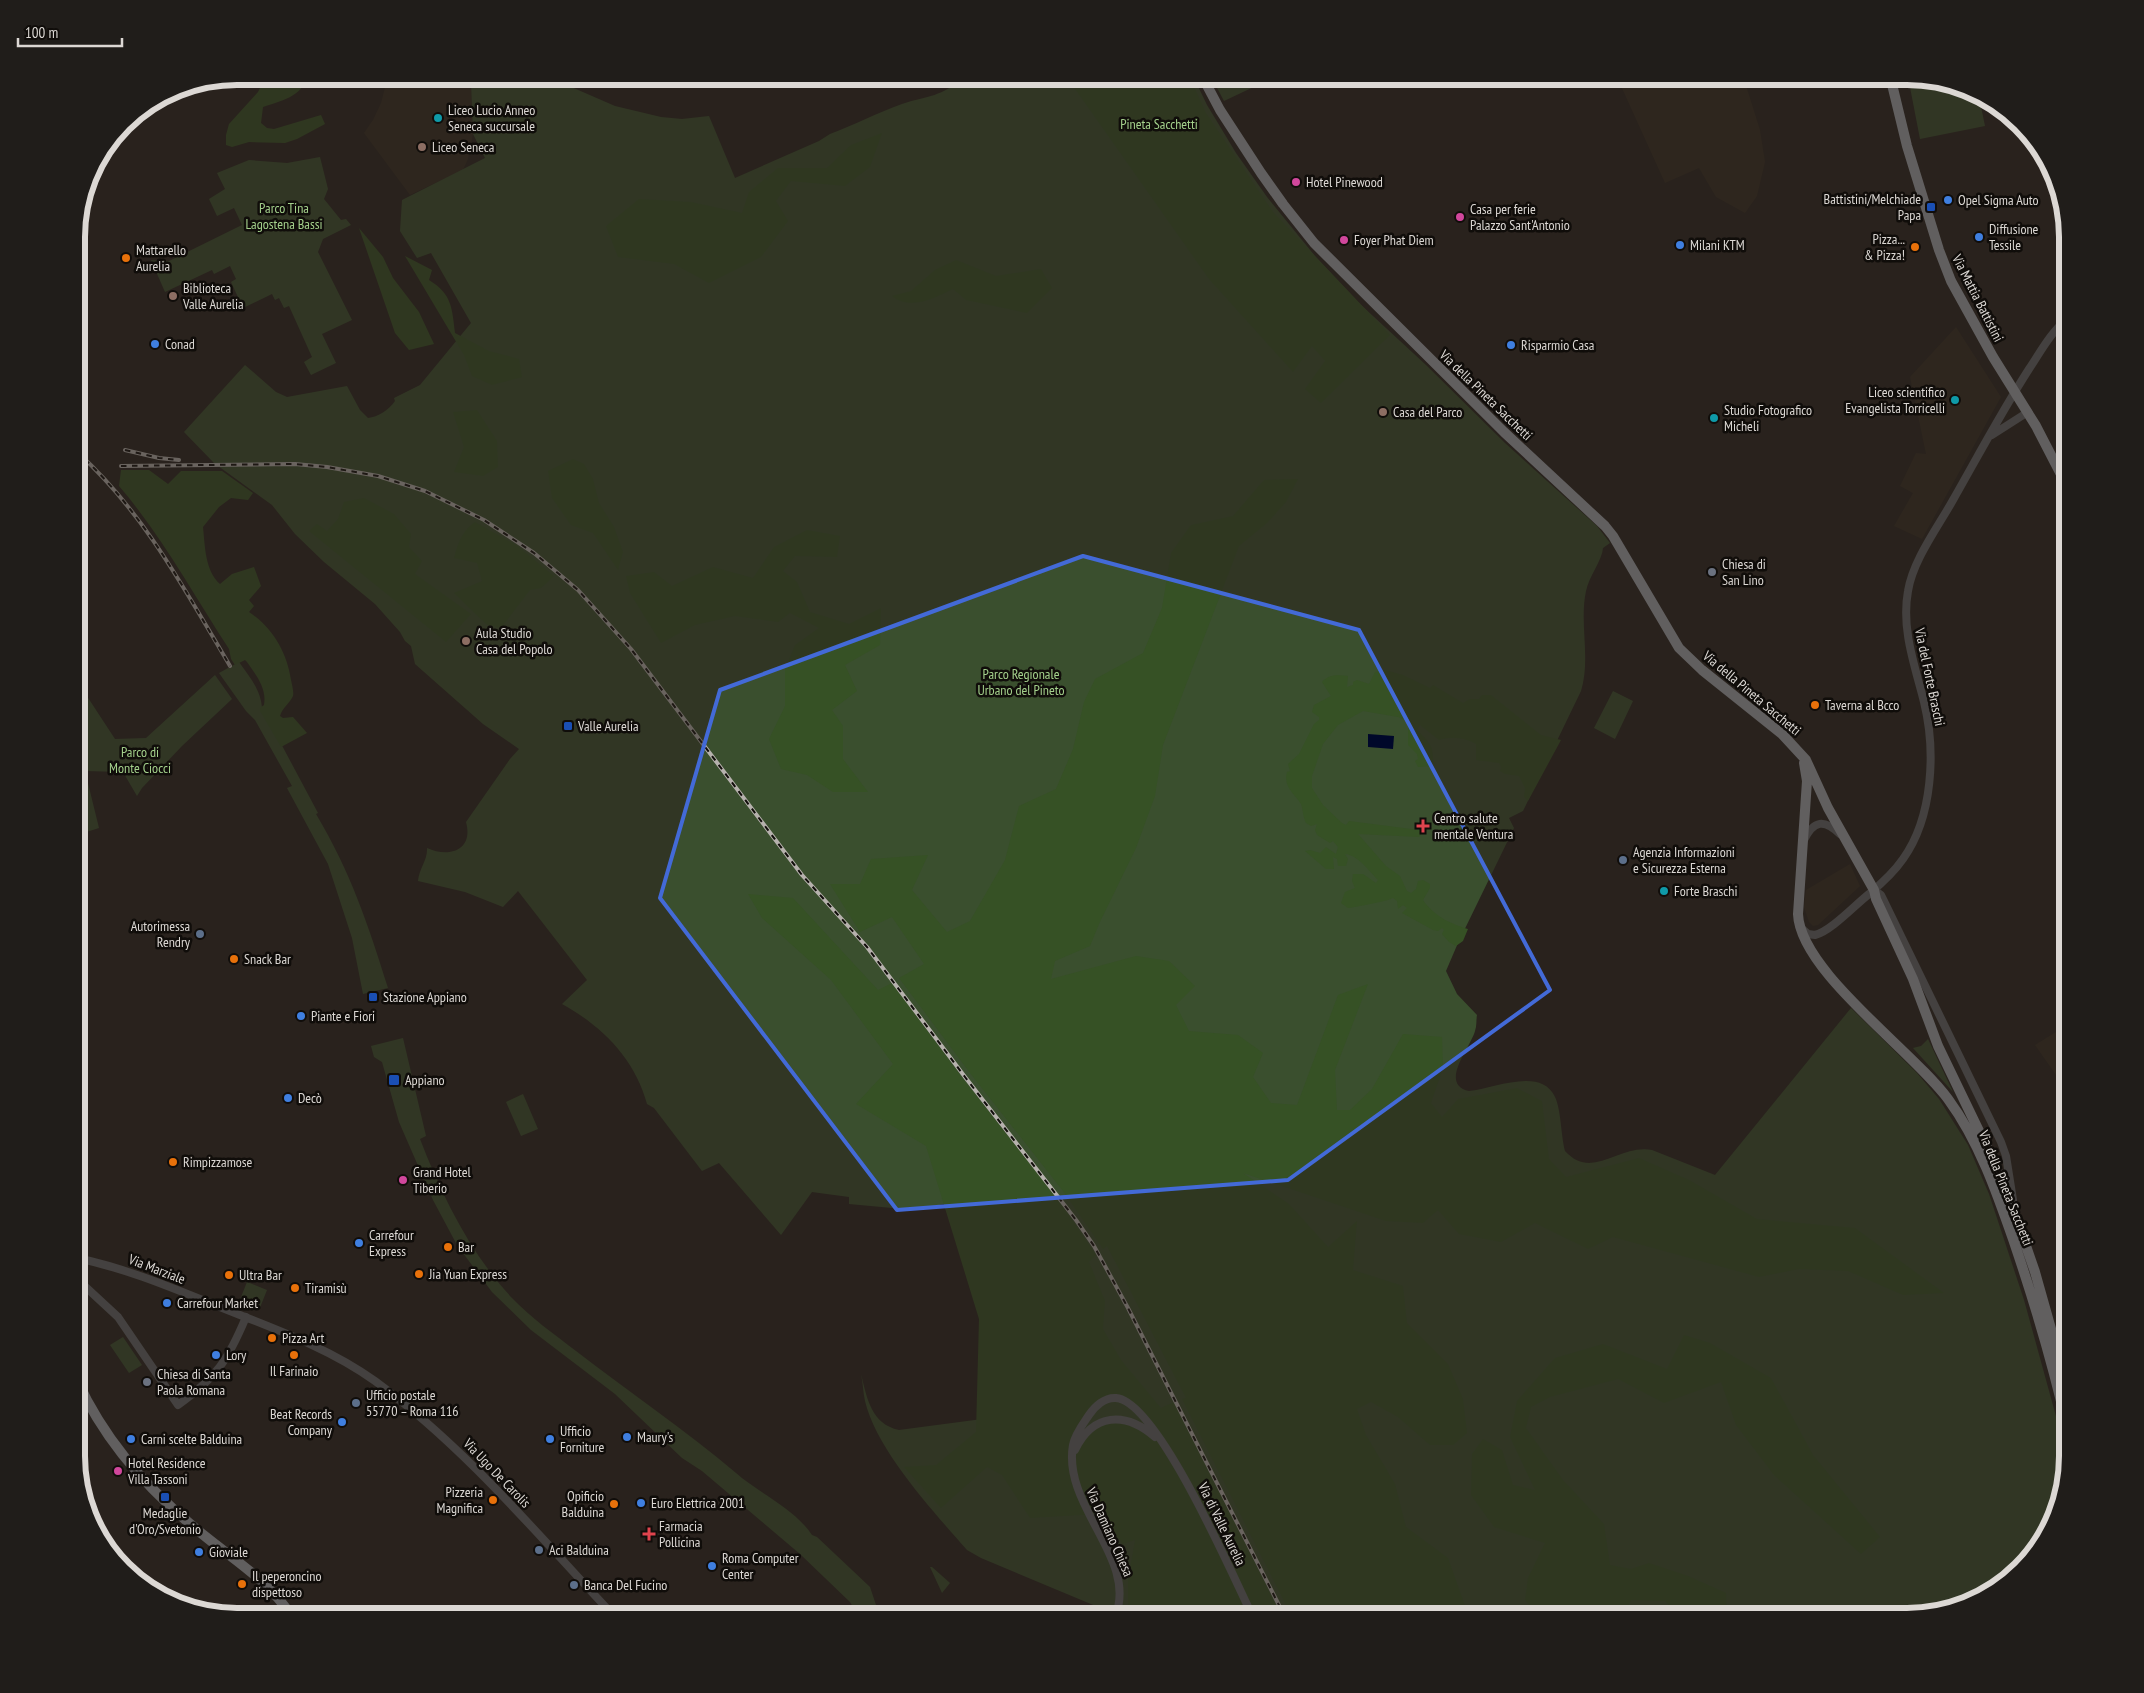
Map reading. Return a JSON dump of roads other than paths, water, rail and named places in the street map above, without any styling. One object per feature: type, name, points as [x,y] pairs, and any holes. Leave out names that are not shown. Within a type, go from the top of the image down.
[{"type":"main road","name":"Via della Pineta Sacchetti","points":[[1207,85],[1220,110],[1261,173],[1314,243],[1453,383],[1608,530],[1679,648],[1702,670],[1782,734],[1803,757],[1807,777],[1798,914],[1799,925],[1811,952],[1834,982],[1935,1082],[1962,1119],[1988,1172],[2026,1276],[2059,1398]]},
{"type":"main road","name":"Via Mattia Battistini","points":[[1892,85],[1905,139],[1944,264],[1968,314],[2028,412],[2059,471]]},
{"type":"main road","points":[[1803,757],[1809,764],[1821,794],[1874,890]]},
{"type":"main road","name":"Via della Pineta Sacchetti","points":[[1874,890],[1876,899],[1913,979],[1938,1046],[1992,1158],[2015,1214],[2035,1272],[2059,1357]]},
{"type":"main road","points":[[85,1395],[119,1450],[153,1490],[194,1527],[265,1584],[285,1608]]},
{"type":"street","name":"Via del Forte Braschi","points":[[1799,925],[1811,935],[1819,934],[1874,890],[1906,856],[1923,814],[1929,792],[1929,733],[1925,705],[1907,628],[1906,610],[1909,586],[1920,558],[2014,392],[2059,326]]},
{"type":"street","name":"Via del Forte Braschi","points":[[1988,438],[2028,412]]},
{"type":"street","points":[[1803,842],[1811,828],[1822,824],[1832,826],[1845,839]]},
{"type":"street","name":"Via della Pineta Sacchetti","points":[[1874,890],[1881,895],[2001,1142],[2006,1156],[2015,1214]]},
{"type":"street","name":"Via Marziale","points":[[85,1260],[124,1269],[246,1317]]},
{"type":"street","points":[[85,1286],[118,1317],[178,1404],[204,1386],[223,1365],[246,1317]]},
{"type":"street","name":"Via Ugo De Carolis","points":[[246,1317],[340,1358],[373,1380],[416,1414],[479,1471],[607,1608]]},
{"type":"street","name":"Via di Valle Aurelia","points":[[1116,1398],[1126,1401],[1144,1417],[1164,1445],[1190,1488],[1249,1608]]},
{"type":"street","name":"Via Damiano Chiesa","points":[[1116,1398],[1103,1401],[1090,1413],[1076,1435],[1073,1444],[1071,1466],[1075,1483],[1119,1580],[1121,1597],[1118,1608]]},
{"type":"street","name":"Via di Valle Aurelia","points":[[1072,1457],[1075,1448],[1085,1435],[1098,1425],[1115,1418],[1136,1424],[1148,1431],[1164,1445]]},
{"type":"water","points":[[1368,734],[1394,736],[1393,749],[1368,747]]},
{"type":"railway","points":[[125,450],[159,458],[179,460]]},
{"type":"railway","points":[[85,460],[101,475],[143,526],[179,580],[230,666]]},
{"type":"railway","points":[[121,466],[295,464],[327,467],[378,476],[425,491],[484,520],[534,553],[578,590],[631,649],[802,875],[867,947],[1094,1246],[1128,1308],[1280,1608]]},
{"type":"place","name":"Liceo Lucio Anneo Seneca succursale","points":[[438,118]]},
{"type":"place","name":"Liceo Seneca","points":[[422,147]]},
{"type":"place","name":"Hotel Pinewood","points":[[1296,182]]},
{"type":"place","name":"Opel Sigma Auto","points":[[1948,200]]},
{"type":"place","name":"Battistini/Melchiade Papa","points":[[1931,207]]},
{"type":"place","name":"Casa per ferie Palazzo Sant'Antonio","points":[[1460,217]]},
{"type":"place","name":"Diffusione Tessile","points":[[1979,237]]},
{"type":"place","name":"Foyer Phat Diem","points":[[1344,240]]},
{"type":"place","name":"Milani KTM","points":[[1680,245]]},
{"type":"place","name":"Pizza... & Pizza!","points":[[1915,247]]},
{"type":"place","name":"Mattarello Aurelia","points":[[126,258]]},
{"type":"place","name":"Biblioteca Valle Aurelia","points":[[173,296]]},
{"type":"place","name":"Conad","points":[[155,344]]},
{"type":"place","name":"Risparmio Casa","points":[[1511,345]]},
{"type":"place","name":"Liceo scientifico Evangelista Torricelli","points":[[1955,400]]},
{"type":"place","name":"Casa del Parco","points":[[1383,412]]},
{"type":"place","name":"Studio Fotografico Micheli","points":[[1714,418]]},
{"type":"place","name":"Chiesa di San Lino","points":[[1712,572]]},
{"type":"place","name":"Aula Studio Casa del Popolo","points":[[466,641]]},
{"type":"place","name":"Taverna al Bcco","points":[[1815,705]]},
{"type":"place","name":"Valle Aurelia","points":[[568,726]]},
{"type":"place","name":"Centro salute mentale Ventura","points":[[1423,826]]},
{"type":"place","name":"Agenzia Informazioni e Sicurezza Esterna","points":[[1623,860]]},
{"type":"place","name":"Forte Braschi","points":[[1664,891]]},
{"type":"place","name":"Autorimessa Rendry","points":[[200,934]]},
{"type":"place","name":"Snack Bar","points":[[234,959]]},
{"type":"place","name":"Stazione Appiano","points":[[373,997]]},
{"type":"place","name":"Piante e Fiori","points":[[301,1016]]},
{"type":"place","name":"Appiano","points":[[394,1080]]},
{"type":"place","name":"Decò","points":[[288,1098]]},
{"type":"place","name":"Rimpizzamose","points":[[173,1162]]},
{"type":"place","name":"Grand Hotel Tiberio","points":[[403,1180]]},
{"type":"place","name":"Carrefour Express","points":[[359,1243]]},
{"type":"place","name":"Bar","points":[[448,1247]]},
{"type":"place","name":"Jia Yuan Express","points":[[419,1274]]},
{"type":"place","name":"Ultra Bar","points":[[229,1275]]},
{"type":"place","name":"Tiramisù","points":[[295,1288]]},
{"type":"place","name":"Carrefour Market","points":[[167,1303]]},
{"type":"place","name":"Pizza Art","points":[[272,1338]]},
{"type":"place","name":"Lory","points":[[216,1355]]},
{"type":"place","name":"Il Farinaio","points":[[294,1355]]},
{"type":"place","name":"Chiesa di Santa Paola Romana","points":[[147,1382]]},
{"type":"place","name":"Ufficio postale 55770 – Roma 116","points":[[356,1403]]},
{"type":"place","name":"Beat Records Company","points":[[342,1422]]},
{"type":"place","name":"Maury's","points":[[627,1437]]},
{"type":"place","name":"Carni scelte Balduina","points":[[131,1439]]},
{"type":"place","name":"Ufficio Forniture","points":[[550,1439]]},
{"type":"place","name":"Hotel Residence Villa Tassoni","points":[[118,1471]]},
{"type":"place","name":"Medaglie d'Oro/Svetonio","points":[[165,1497]]},
{"type":"place","name":"Pizzeria Magnifica","points":[[493,1500]]},
{"type":"place","name":"Euro Elettrica 2001","points":[[641,1503]]},
{"type":"place","name":"Opificio Balduina","points":[[614,1504]]},
{"type":"place","name":"Farmacia Pollicina","points":[[649,1534]]},
{"type":"place","name":"Aci Balduina","points":[[539,1550]]},
{"type":"place","name":"Gioviale","points":[[199,1552]]},
{"type":"place","name":"Roma Computer Center","points":[[712,1566]]},
{"type":"place","name":"Il peperoncino dispettoso","points":[[242,1584]]},
{"type":"place","name":"Banca Del Fucino","points":[[574,1585]]},
{"type":"park label","name":"Pineta Sacchetti","points":[[1159,124]]},
{"type":"park label","name":"Parco Tina Lagostena Bassi","points":[[284,216]]},
{"type":"park label","name":"Parco Regionale Urbano del Pineto","points":[[1021,682]]},
{"type":"park label","name":"Parco di Monte Ciocci","points":[[140,760]]}]
